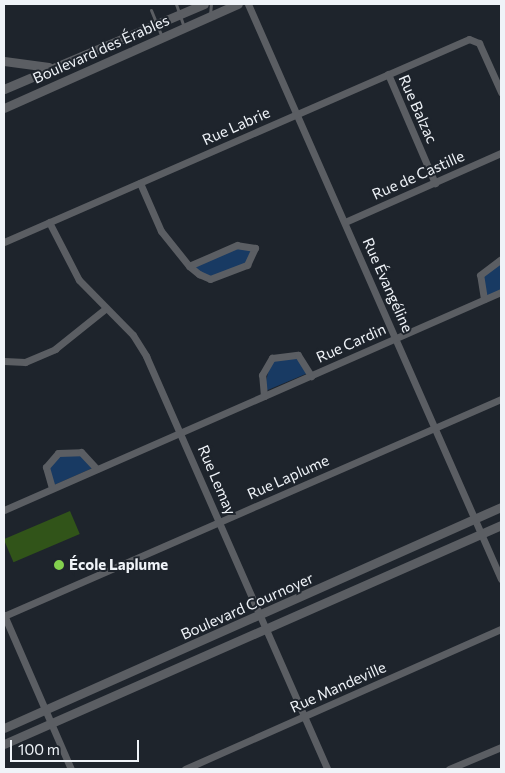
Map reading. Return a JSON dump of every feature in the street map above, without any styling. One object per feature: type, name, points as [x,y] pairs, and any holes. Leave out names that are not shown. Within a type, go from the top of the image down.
[{"type":"street","name":"Boulevard des Érables","points":[[4,90],[66,61],[204,4]]},
{"type":"street","name":"Boulevard des Érables","points":[[4,106],[238,4]]},
{"type":"street","name":"Rue Évangéline","points":[[248,4],[346,222],[501,579]]},
{"type":"street","name":"Rue Labrie","points":[[4,242],[458,43],[474,39],[479,43],[501,92]]},
{"type":"street","points":[[4,61],[41,67],[66,61]]},
{"type":"street","name":"Rue Balzac","points":[[388,74],[435,183]]},
{"type":"street","name":"Rue de Castille","points":[[346,222],[501,153]]},
{"type":"street","points":[[140,183],[162,231],[189,266],[210,279],[252,262],[255,248],[237,245],[189,266]]},
{"type":"street","name":"Rue Lemay","points":[[49,222],[74,274],[143,349],[327,769]]},
{"type":"street","points":[[484,299],[480,275],[501,259]]},
{"type":"street","name":"Rue Cardin","points":[[4,510],[180,431],[311,376],[501,292]]},
{"type":"street","points":[[4,361],[25,362],[55,348],[105,309]]},
{"type":"street","name":"Rue Cardin","points":[[264,396],[262,375],[272,358],[298,356],[311,376]]},
{"type":"street","name":"Rue Laplume","points":[[4,616],[501,399]]},
{"type":"street","points":[[52,488],[46,467],[58,453],[81,452],[96,469]]},
{"type":"street","name":"Boulevard Cournoyer","points":[[4,728],[501,507]]},
{"type":"street","name":"Boulevard Cournoyer","points":[[4,744],[266,630],[501,524]]},
{"type":"street","points":[[4,616],[70,769]]},
{"type":"street","name":"Rue Mandeville","points":[[185,769],[501,629]]},
{"type":"street","points":[[450,769],[501,747]]},
{"type":"lane","points":[[176,4],[185,28]]},
{"type":"lane","points":[[209,18],[212,4]]},
{"type":"lane","points":[[150,10],[163,37]]},
{"type":"shaded area","points":[[237,246],[251,246],[251,261],[210,278],[191,266]]},
{"type":"shaded area","points":[[501,259],[501,291],[484,298],[480,275]]},
{"type":"shaded area","points":[[297,357],[308,373],[263,392],[272,358]]},
{"type":"shaded area","points":[[73,450],[95,467],[52,486],[47,468],[58,454]]},
{"type":"building","points":[[70,511],[80,534],[13,562],[4,539]]},
{"type":"place","name":"École Laplume","points":[[59,565]]}]
